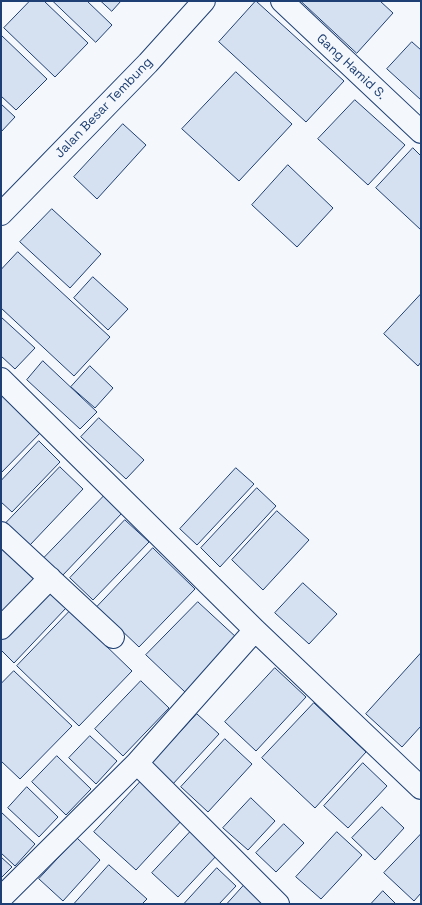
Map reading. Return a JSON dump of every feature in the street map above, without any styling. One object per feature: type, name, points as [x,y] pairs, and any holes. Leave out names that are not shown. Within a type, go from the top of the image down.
[{"type":"main road","name":"Jalan Besar Tembung","points":[[1,214],[148,63],[204,1]]},
{"type":"main road","name":"Gang Hamid S.","points":[[282,1],[421,132]]},
{"type":"main road","points":[[1,379],[255,630],[421,788]]},
{"type":"main road","points":[[1,533],[113,637]]},
{"type":"main road","points":[[1,628],[50,578]]},
{"type":"main road","points":[[1,898],[137,763],[255,630]]},
{"type":"main road","points":[[137,763],[278,904]]},
{"type":"building","points":[[30,1],[44,1],[88,43],[55,77],[4,28]]},
{"type":"building","points":[[53,1],[87,1],[112,25],[96,42]]},
{"type":"building","points":[[101,1],[121,1],[112,11]]},
{"type":"building","points":[[256,1],[344,81],[306,122],[219,42]]},
{"type":"building","points":[[301,1],[380,1],[393,13],[357,53]]},
{"type":"building","points":[[1,35],[47,79],[16,110],[1,96]]},
{"type":"building","points":[[412,42],[421,50],[421,100],[387,69]]},
{"type":"building","points":[[236,72],[292,124],[239,181],[182,129]]},
{"type":"building","points":[[355,100],[405,145],[368,185],[318,139]]},
{"type":"building","points":[[1,104],[15,117],[1,132]]},
{"type":"building","points":[[123,124],[146,145],[97,199],[74,177]]},
{"type":"building","points":[[413,148],[421,156],[421,230],[376,188]]},
{"type":"building","points":[[288,165],[333,208],[297,247],[252,205]]},
{"type":"building","points":[[52,209],[101,254],[70,288],[20,242]]},
{"type":"building","points":[[18,252],[110,337],[74,376],[1,308],[1,270]]},
{"type":"building","points":[[93,277],[128,309],[108,330],[74,298]]},
{"type":"building","points":[[421,294],[421,362],[418,366],[384,334]]},
{"type":"building","points":[[1,317],[35,348],[15,369],[1,356]]},
{"type":"building","points":[[43,361],[97,412],[80,429],[27,380]]},
{"type":"building","points":[[90,366],[113,388],[95,408],[71,387]]},
{"type":"building","points":[[1,387],[44,429],[1,473]]},
{"type":"building","points":[[99,418],[144,460],[126,479],[81,437]]},
{"type":"building","points":[[39,441],[60,462],[12,512],[1,502],[1,481]]},
{"type":"building","points":[[60,467],[83,489],[30,545],[6,523]]},
{"type":"building","points":[[236,468],[254,484],[197,545],[180,529]]},
{"type":"building","points":[[257,488],[276,506],[220,567],[201,548]]},
{"type":"building","points":[[104,496],[122,513],[62,576],[44,558]]},
{"type":"building","points":[[277,511],[309,540],[263,590],[232,560]]},
{"type":"building","points":[[125,520],[149,542],[93,600],[70,578]]},
{"type":"building","points":[[1,547],[37,582],[1,620]]},
{"type":"building","points":[[153,548],[195,589],[139,647],[97,607]]},
{"type":"building","points":[[303,583],[337,614],[309,644],[275,613]]},
{"type":"building","points":[[45,588],[66,608],[14,663],[1,650],[1,634]]},
{"type":"building","points":[[198,602],[237,638],[185,692],[146,655]]},
{"type":"building","points":[[70,611],[132,671],[79,726],[17,666]]},
{"type":"building","points":[[421,653],[421,726],[402,747],[366,714]]},
{"type":"building","points":[[275,668],[306,697],[256,751],[225,722]]},
{"type":"building","points":[[14,671],[72,726],[20,779],[1,761],[1,684]]},
{"type":"building","points":[[141,681],[169,708],[123,756],[95,729]]},
{"type":"building","points":[[314,703],[366,752],[315,808],[262,758]]},
{"type":"building","points":[[197,714],[219,734],[172,785],[150,765]]},
{"type":"building","points":[[90,736],[117,761],[96,784],[69,758]]},
{"type":"building","points":[[225,739],[252,764],[208,812],[181,787]]},
{"type":"building","points":[[57,756],[91,789],[66,815],[32,782]]},
{"type":"building","points":[[363,763],[387,786],[348,828],[324,806]]},
{"type":"building","points":[[142,780],[183,819],[136,870],[94,832]]},
{"type":"building","points":[[27,787],[58,817],[39,837],[8,808]]},
{"type":"building","points":[[251,798],[275,821],[248,850],[223,828]]},
{"type":"building","points":[[382,807],[404,828],[375,860],[352,838]]},
{"type":"building","points":[[1,812],[35,844],[15,866],[1,853]]},
{"type":"building","points":[[284,824],[304,843],[276,872],[256,853]]},
{"type":"building","points":[[192,830],[218,854],[178,897],[152,873]]},
{"type":"building","points":[[337,832],[362,855],[321,899],[296,877]]},
{"type":"building","points":[[421,834],[421,893],[414,901],[384,873]]},
{"type":"building","points":[[77,838],[100,860],[63,901],[39,879]]},
{"type":"building","points":[[1,857],[12,867],[1,878]]},
{"type":"building","points":[[109,865],[147,899],[142,904],[74,904]]},
{"type":"building","points":[[217,868],[236,886],[219,904],[184,904]]},
{"type":"building","points":[[246,883],[269,904],[227,904]]},
{"type":"building","points":[[383,891],[396,904],[371,904]]}]
